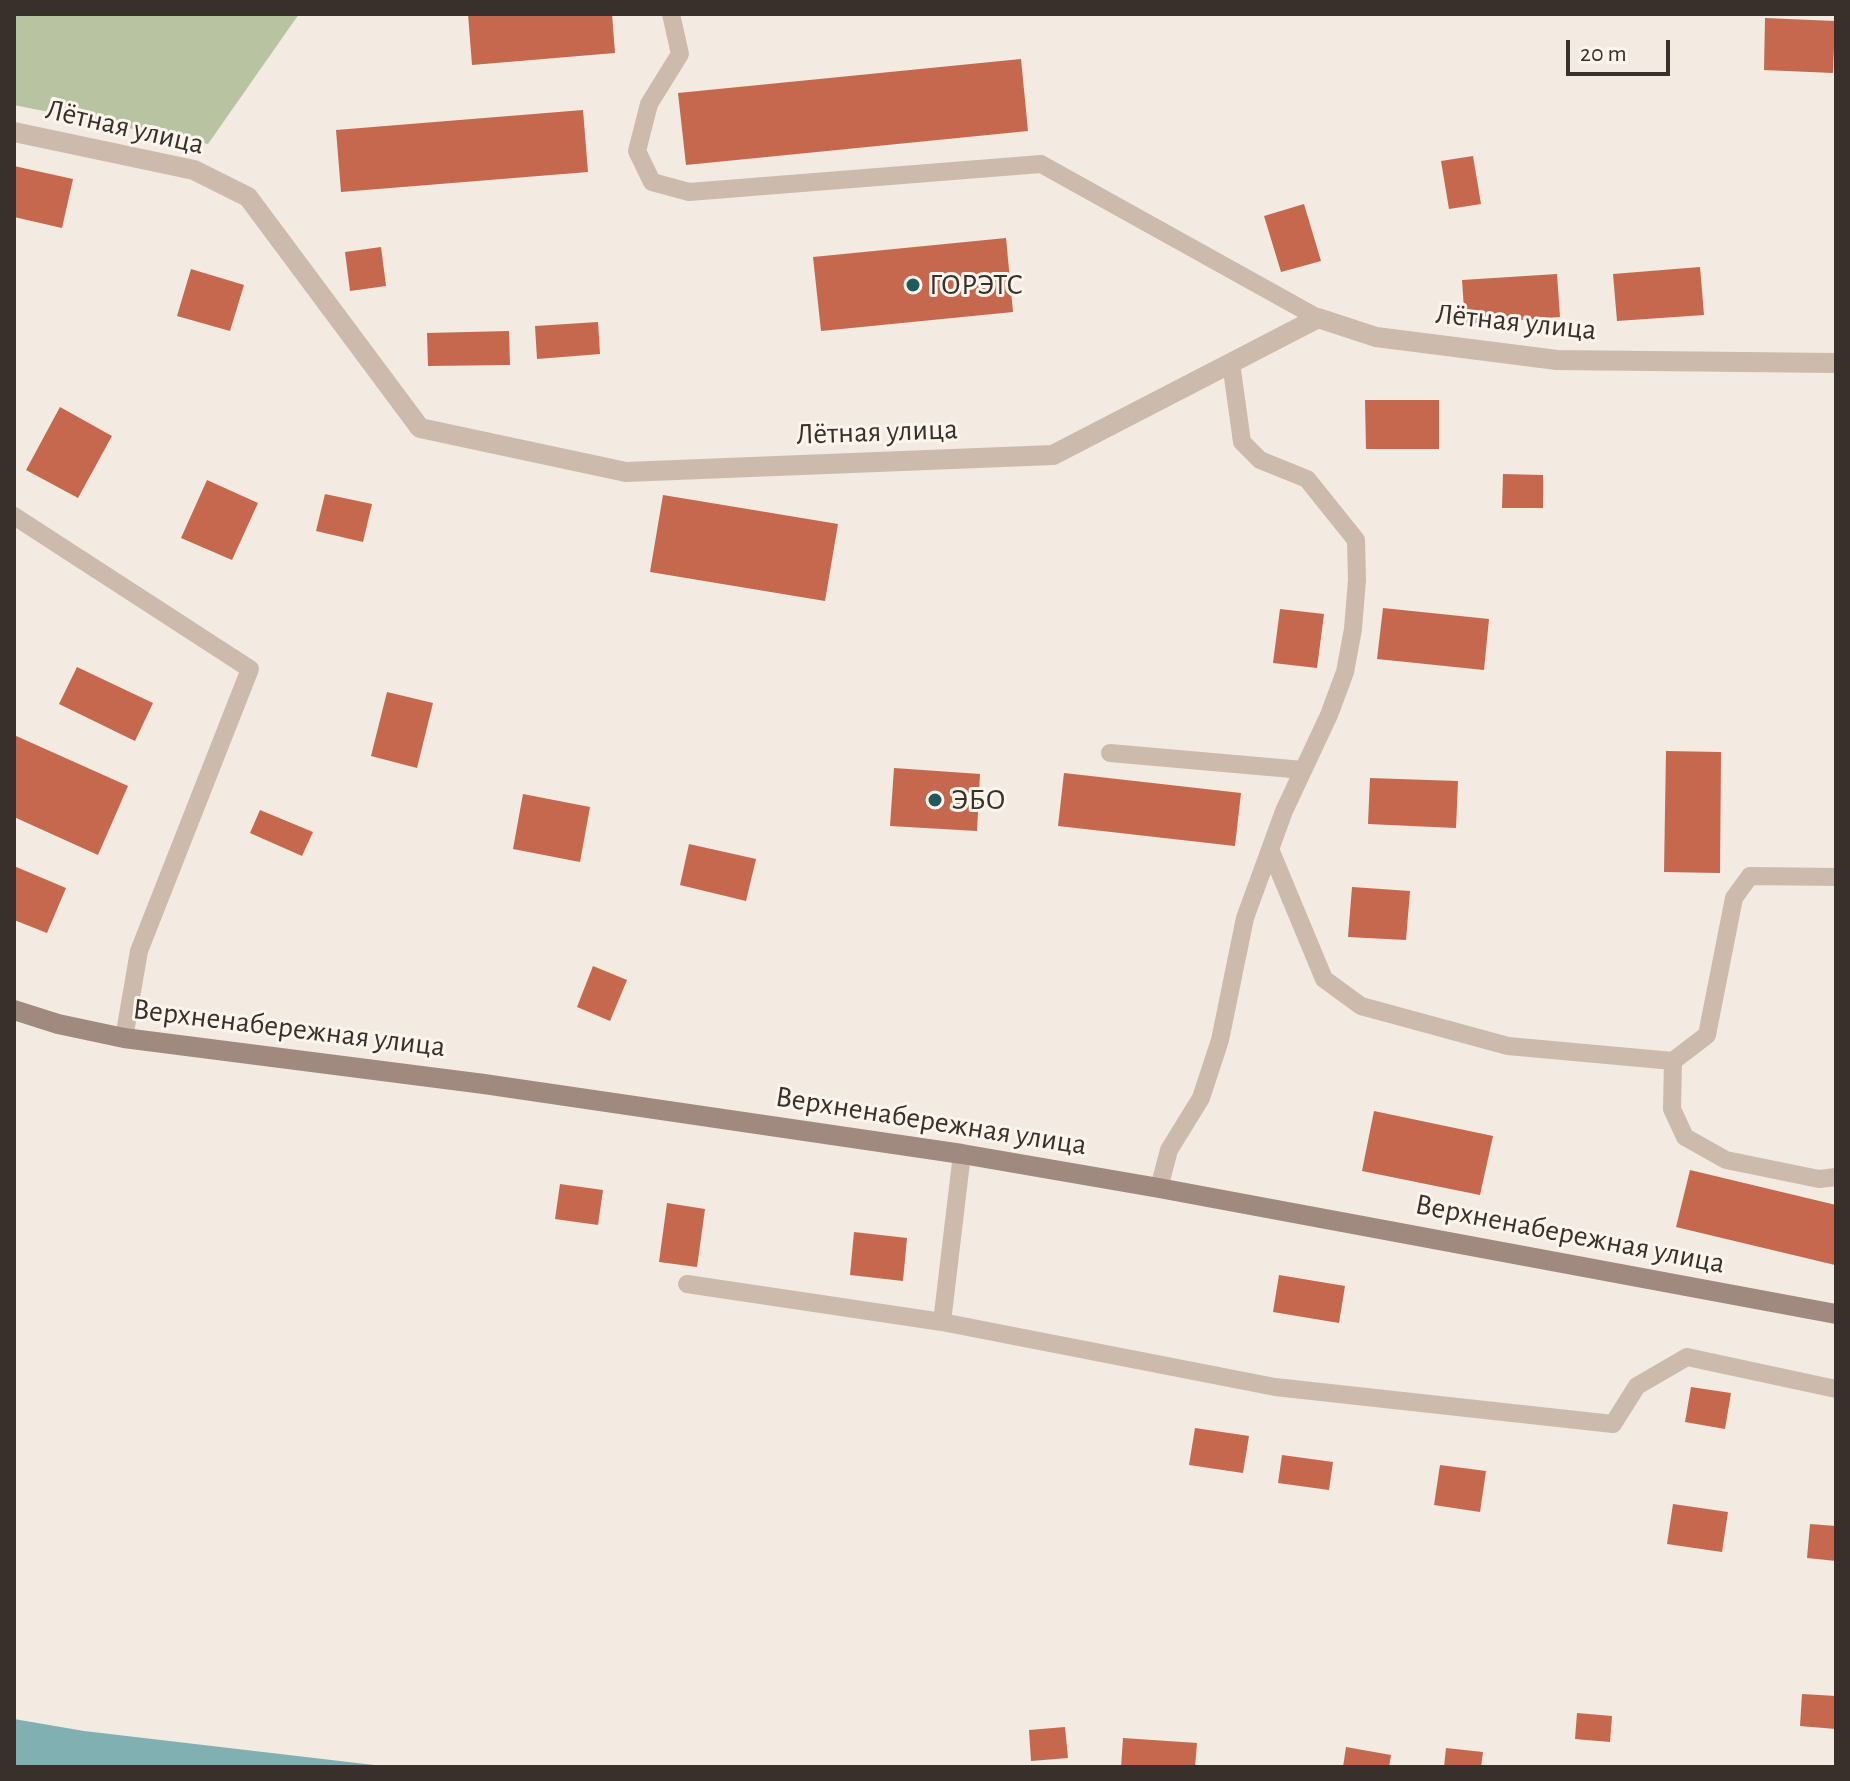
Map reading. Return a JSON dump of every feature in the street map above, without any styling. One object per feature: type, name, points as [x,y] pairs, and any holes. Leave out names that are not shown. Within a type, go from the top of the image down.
[{"type":"street","name":"Лётная улица","points":[[14,132],[194,170],[248,197],[420,428],[626,472],[1053,455],[1318,318],[1376,337],[1557,360],[1836,363]]},
{"type":"street","name":"Верхненабережная улица","points":[[14,1010],[58,1024],[124,1038],[484,1084],[962,1154],[1836,1314]]},
{"type":"lane","points":[[671,14],[680,54],[649,104],[637,151],[652,182],[689,192],[1041,164],[1318,318]]},
{"type":"lane","points":[[1159,1188],[1169,1150],[1201,1098],[1220,1040],[1245,918],[1284,811],[1329,715],[1345,672],[1353,629],[1356,540],[1307,479],[1260,460],[1242,442],[1231,363]]},
{"type":"lane","points":[[14,516],[250,669],[139,951],[124,1038]]},
{"type":"lane","points":[[1110,753],[1303,770]]},
{"type":"lane","points":[[1270,849],[1324,979],[1361,1006],[1508,1046],[1673,1061],[1707,1035],[1734,898],[1750,876],[1836,877]]},
{"type":"lane","points":[[1673,1061],[1672,1109],[1685,1137],[1726,1160],[1819,1179],[1836,1177]]},
{"type":"lane","points":[[942,1322],[962,1154]]},
{"type":"lane","points":[[687,1284],[942,1322],[1275,1387],[1613,1424],[1637,1386],[1687,1357],[1836,1389]]},
{"type":"green space","points":[[14,14],[299,14],[208,144],[14,105]]},
{"type":"water","points":[[14,1719],[84,1731],[391,1767],[14,1767]]},
{"type":"building","points":[[468,14],[612,14],[615,53],[472,65]]},
{"type":"building","points":[[1765,18],[1835,21],[1833,73],[1764,70]]},
{"type":"building","points":[[1021,59],[1028,131],[686,165],[678,93]]},
{"type":"building","points":[[583,110],[588,172],[341,192],[336,130]]},
{"type":"building","points":[[1473,156],[1481,204],[1449,209],[1441,161]]},
{"type":"building","points":[[14,166],[73,179],[62,228],[14,217]]},
{"type":"building","points":[[1304,204],[1321,261],[1281,272],[1264,216]]},
{"type":"building","name":"ГОРЭТС","points":[[1006,238],[1013,312],[821,331],[813,257]]},
{"type":"building","points":[[381,247],[386,286],[350,291],[345,252]]},
{"type":"building","points":[[1700,267],[1704,315],[1617,321],[1613,274]]},
{"type":"building","points":[[191,269],[244,285],[230,331],[177,316]]},
{"type":"building","points":[[1557,274],[1560,317],[1465,324],[1462,280]]},
{"type":"building","points":[[598,322],[600,354],[537,359],[535,326]]},
{"type":"building","points":[[509,331],[510,365],[428,366],[427,333]]},
{"type":"building","points":[[1365,400],[1439,400],[1439,449],[1366,449]]},
{"type":"building","points":[[60,407],[112,436],[78,498],[26,470]]},
{"type":"building","points":[[1503,474],[1543,475],[1543,508],[1502,508]]},
{"type":"building","points":[[207,480],[258,503],[232,560],[181,538]]},
{"type":"building","points":[[325,494],[372,504],[363,542],[316,531]]},
{"type":"building","points":[[663,495],[838,524],[825,601],[650,572]]},
{"type":"building","points":[[1383,608],[1489,619],[1484,670],[1377,659]]},
{"type":"building","points":[[1280,609],[1324,614],[1317,668],[1273,663]]},
{"type":"building","points":[[77,667],[153,703],[135,741],[59,704]]},
{"type":"building","points":[[387,692],[433,703],[417,768],[371,756]]},
{"type":"building","points":[[14,735],[128,786],[98,855],[14,817]]},
{"type":"building","points":[[1666,751],[1721,752],[1720,873],[1664,872]]},
{"type":"building","name":"ЭБО","points":[[894,768],[980,774],[977,831],[890,826]]},
{"type":"building","points":[[1064,773],[1241,793],[1235,846],[1058,826]]},
{"type":"building","points":[[1370,778],[1458,781],[1456,828],[1368,824]]},
{"type":"building","points":[[523,794],[590,807],[580,862],[513,849]]},
{"type":"building","points":[[260,810],[313,832],[302,856],[250,833]]},
{"type":"building","points":[[689,844],[756,859],[746,901],[680,885]]},
{"type":"building","points":[[14,866],[66,888],[47,933],[14,920]]},
{"type":"building","points":[[1352,887],[1410,891],[1406,940],[1348,937]]},
{"type":"building","points":[[593,966],[627,980],[610,1021],[577,1007]]},
{"type":"building","points":[[1374,1111],[1493,1136],[1480,1195],[1362,1171]]},
{"type":"building","points":[[1690,1170],[1836,1205],[1835,1265],[1676,1227]]},
{"type":"building","points":[[560,1184],[603,1190],[598,1225],[555,1219]]},
{"type":"building","points":[[667,1203],[705,1209],[697,1267],[659,1262]]},
{"type":"building","points":[[854,1232],[907,1238],[903,1281],[850,1275]]},
{"type":"building","points":[[1279,1275],[1345,1286],[1339,1323],[1273,1312]]},
{"type":"building","points":[[1691,1387],[1731,1393],[1725,1429],[1685,1422]]},
{"type":"building","points":[[1195,1428],[1249,1436],[1243,1473],[1189,1465]]},
{"type":"building","points":[[1282,1455],[1333,1462],[1329,1490],[1278,1483]]},
{"type":"building","points":[[1440,1465],[1486,1471],[1480,1512],[1434,1505]]},
{"type":"building","points":[[1673,1504],[1728,1512],[1722,1552],[1667,1544]]},
{"type":"building","points":[[1810,1524],[1836,1526],[1836,1561],[1807,1558]]},
{"type":"building","points":[[1802,1694],[1836,1696],[1836,1729],[1800,1726]]},
{"type":"building","points":[[1577,1713],[1612,1716],[1610,1742],[1575,1739]]},
{"type":"building","points":[[1065,1727],[1068,1758],[1031,1761],[1029,1730]]},
{"type":"building","points":[[1123,1738],[1197,1743],[1195,1767],[1121,1767]]},
{"type":"building","points":[[1346,1747],[1391,1755],[1389,1767],[1343,1767]]},
{"type":"building","points":[[1446,1748],[1483,1752],[1481,1767],[1444,1767]]},
{"type":"place","name":"ГОРЭТС","points":[[913,285]]},
{"type":"place","name":"ЭБО","points":[[935,800]]}]
